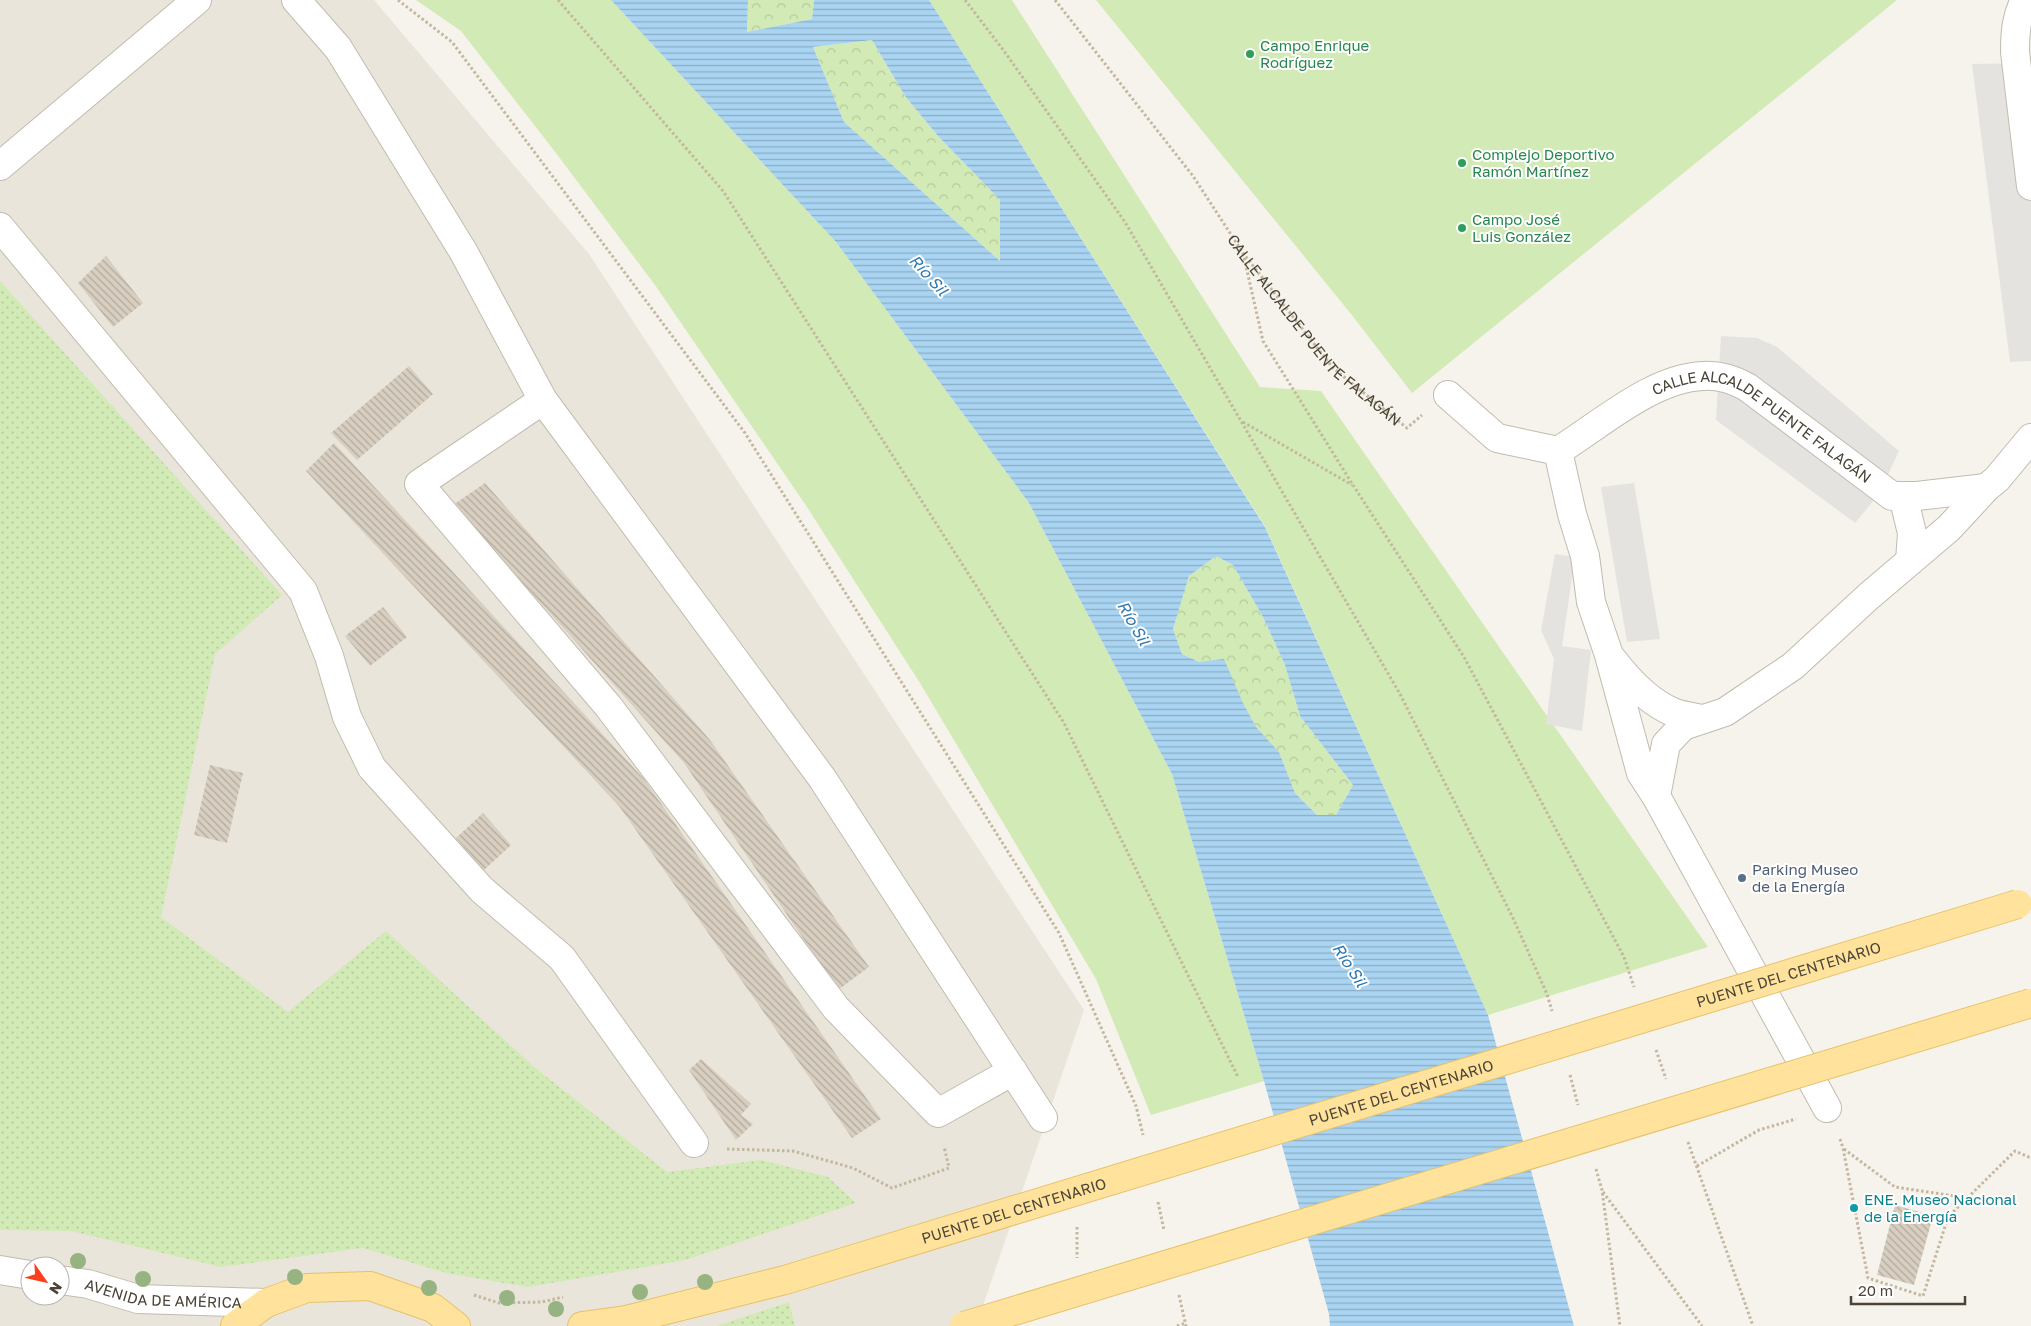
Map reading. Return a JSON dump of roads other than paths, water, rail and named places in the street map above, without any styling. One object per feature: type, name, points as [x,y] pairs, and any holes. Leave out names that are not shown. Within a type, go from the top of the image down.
[{"type":"main road","name":"PUENTE DEL CENTENARIO","points":[[582,1326],[626,1320],[785,1280],[2024,901]]},
{"type":"main road","points":[[964,1326],[2031,1003]]},
{"type":"main road","points":[[234,1326],[266,1303],[307,1288],[370,1286],[433,1308],[456,1326]]},
{"type":"street","points":[[0,166],[197,0]]},
{"type":"street","points":[[296,0],[338,48],[463,251],[543,400],[822,778],[1043,1118]]},
{"type":"street","points":[[2025,0],[2020,10],[2015,32],[2015,52],[2031,186]]},
{"type":"street","points":[[2015,52],[2031,21]]},
{"type":"street","points":[[0,227],[303,591],[329,656],[348,717],[372,768],[482,890],[562,958],[694,1143]]},
{"type":"street","name":"CALLE ALCALDE PUENTE FALAGÁN","points":[[1558,451],[1628,404],[1668,383],[1703,376],[1736,381],[1748,387],[1892,496],[1917,496],[1986,488]]},
{"type":"street","points":[[1448,395],[1497,438],[1558,451],[1572,514],[1584,556],[1591,602],[1609,654],[1641,773],[1656,796],[1827,1108]]},
{"type":"street","points":[[543,400],[419,484],[608,706],[836,1008],[938,1112],[1013,1072]]},
{"type":"street","points":[[1656,796],[1666,744],[1683,726],[1725,712],[1793,666],[1869,596],[1949,528],[1986,488],[1997,479],[2031,438]]},
{"type":"street","points":[[1903,496],[1912,533],[1910,561]]},
{"type":"street","points":[[1609,654],[1627,677],[1649,697],[1676,713],[1702,720]]},
{"type":"street","points":[[0,1270],[20,1273]]},
{"type":"street","name":"AVENIDA DE AMÉRICA","points":[[70,1281],[88,1284],[138,1299],[266,1303]]},
{"type":"water","name":"Río Sil","points":[[611,0],[748,0],[747,32],[812,19],[814,0],[929,0],[1265,527],[1488,1015],[1574,1326],[1330,1326],[1329,1314],[1264,1081],[1172,774],[1029,503],[836,242]],"holes":[[[872,40],[905,96],[938,136],[1000,200],[1000,261],[844,122],[813,47]],[[1216,556],[1233,565],[1263,617],[1285,665],[1300,716],[1353,785],[1336,815],[1317,815],[1295,793],[1279,752],[1256,727],[1243,703],[1224,659],[1199,662],[1182,654],[1173,629],[1189,576]]]},
{"type":"place","name":"Campo Enrique Rodríguez","points":[[1250,54]]},
{"type":"place","name":"Complejo Deportivo Ramón Martínez","points":[[1462,163]]},
{"type":"place","name":"Campo José Luis González","points":[[1462,228]]},
{"type":"place","name":"Parking Museo de la Energía","points":[[1742,878]]},
{"type":"place","name":"ENE. Museo Nacional de la Energía","points":[[1854,1208]]}]
